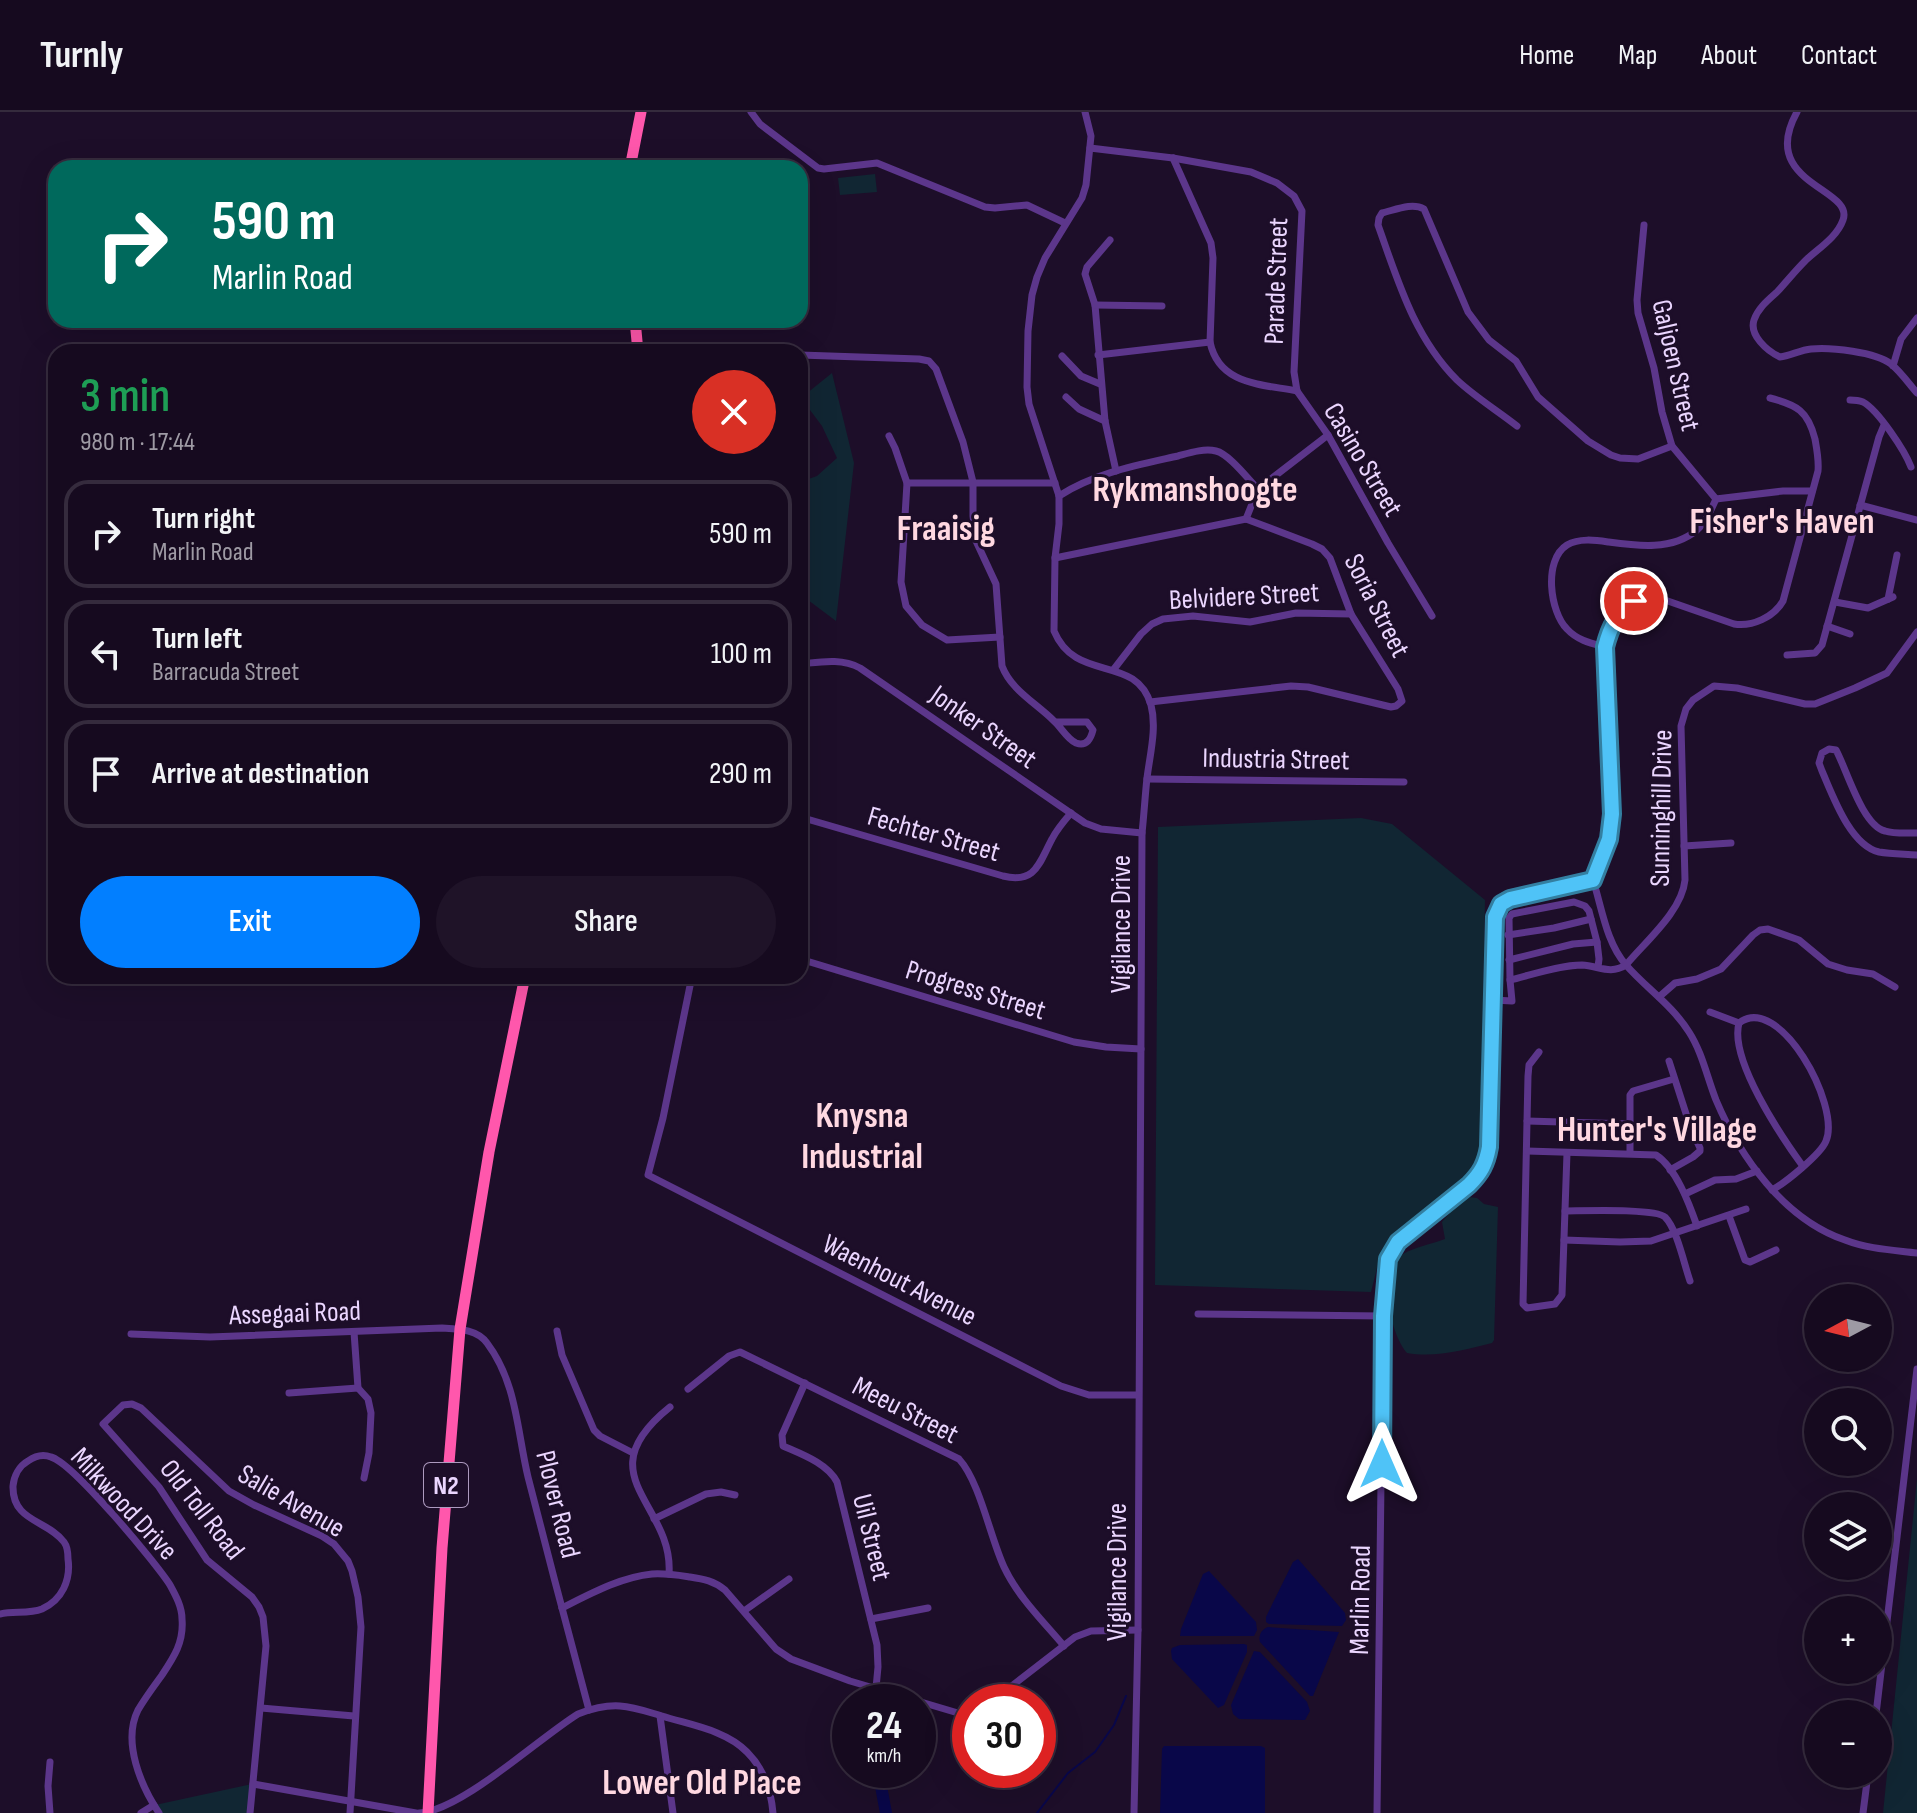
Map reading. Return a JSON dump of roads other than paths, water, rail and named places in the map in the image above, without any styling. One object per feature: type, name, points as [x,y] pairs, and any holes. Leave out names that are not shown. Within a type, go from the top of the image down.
[{"type":"highway","points":[[632,160],[641,112]]},
{"type":"highway","name":"N2","points":[[428,1813],[440,1577],[460,1329],[489,1152],[523,984]]},
{"type":"street","points":[[751,112],[760,124],[807,160]]},
{"type":"street","points":[[1085,112],[1091,136],[1086,185],[1082,198],[1045,258],[1037,277],[1028,331],[1027,387],[1029,404],[1059,496],[1054,631],[1059,642],[1074,658],[1114,669],[1129,677],[1139,685],[1150,702]]},
{"type":"street","points":[[1797,112],[1788,134],[1790,158],[1806,181],[1838,200],[1844,212],[1843,220],[1835,234],[1763,304],[1753,321],[1753,329],[1766,349],[1780,357],[1811,349],[1851,351],[1884,360],[1917,393]]},
{"type":"street","name":"Parade Street","points":[[1090,148],[1173,158],[1259,175],[1277,183],[1294,196],[1302,211],[1294,372],[1297,391]]},
{"type":"street","points":[[1098,355],[1210,342],[1211,243],[1173,158]]},
{"type":"street","points":[[808,160],[824,169],[877,163],[985,207],[1027,205],[1065,223]]},
{"type":"street","points":[[1517,426],[1460,382],[1437,358],[1421,334],[1378,225],[1382,213],[1410,206],[1424,209],[1468,312],[1489,340],[1516,361],[1538,397],[1588,441],[1611,455],[1628,460],[1672,446]]},
{"type":"street","name":"Galjoen Street","points":[[1644,225],[1638,313],[1654,368],[1662,412],[1672,446],[1716,499]]},
{"type":"street","points":[[1110,240],[1085,271],[1095,305],[1100,384],[1116,471]]},
{"type":"street","points":[[1095,305],[1162,306]]},
{"type":"street","points":[[1893,366],[1901,339],[1917,318]]},
{"type":"street","name":"Casino Street","points":[[1210,342],[1213,356],[1230,375],[1297,391],[1328,435],[1432,616]]},
{"type":"street","points":[[808,355],[919,359],[929,361],[936,369],[956,421],[973,482],[974,533],[996,584],[1002,666],[1022,693],[1075,742],[1083,744],[1092,736],[1093,730],[1087,722],[1056,722]]},
{"type":"street","points":[[1062,356],[1081,376],[1100,384]]},
{"type":"street","points":[[1066,397],[1079,409],[1105,421]]},
{"type":"street","points":[[1770,398],[1793,405],[1804,414],[1810,422],[1819,461],[1783,601],[1773,613],[1739,625],[1662,599],[1634,601],[1618,615],[1605,647],[1612,828],[1593,880],[1613,944],[1626,965],[1681,1020],[1695,1042],[1727,1123],[1772,1190],[1808,1220],[1842,1239],[1878,1249],[1917,1253]]},
{"type":"street","points":[[1850,400],[1865,403],[1903,449],[1911,467]]},
{"type":"street","points":[[1787,655],[1819,650],[1884,425]]},
{"type":"street","points":[[1055,558],[1246,519],[1258,489],[1328,435]]},
{"type":"street","points":[[889,436],[907,483],[901,582],[906,606],[922,625],[947,640],[1000,637]]},
{"type":"street","points":[[1059,496],[1078,485],[1116,471],[1214,450],[1226,456],[1258,489]]},
{"type":"street","points":[[907,483],[1055,483]]},
{"type":"street","points":[[1605,647],[1584,642],[1573,635],[1556,614],[1552,577],[1560,551],[1567,545],[1587,540],[1635,546],[1673,542],[1698,529],[1716,499],[1783,491],[1812,491]]},
{"type":"street","points":[[1860,505],[1917,520]]},
{"type":"street","name":"Soria Street","points":[[1150,702],[1291,686],[1308,687],[1391,707],[1399,704],[1401,698],[1351,614],[1326,552],[1246,519]]},
{"type":"street","points":[[1835,602],[1868,608],[1890,598],[1897,555]]},
{"type":"street","name":"Belvidere Street","points":[[1114,669],[1141,634],[1163,619],[1193,616],[1250,622],[1296,613],[1351,614]]},
{"type":"street","points":[[1827,626],[1850,634]]},
{"type":"street","name":"Sunninghill Drive","points":[[1626,965],[1682,898],[1685,880],[1680,738],[1682,718],[1693,700],[1714,686],[1721,685],[1810,704],[1887,673],[1916,634]]},
{"type":"street","name":"Jonker Street","points":[[808,663],[836,661],[860,668],[1085,823],[1101,829],[1142,833]]},
{"type":"street","name":"Vigilance Drive","points":[[1134,1813],[1138,1630],[1142,833],[1153,724],[1150,702]]},
{"type":"street","points":[[1917,833],[1887,832],[1878,828],[1869,818],[1836,750],[1829,749],[1822,753],[1819,763],[1822,771],[1851,829],[1876,851],[1917,854]]},
{"type":"street","name":"Industria Street","points":[[1147,779],[1404,782]]},
{"type":"street","name":"Fechter Street","points":[[808,819],[1003,876],[1021,878],[1039,865],[1053,835],[1071,813]]},
{"type":"street","points":[[1684,846],[1731,843]]},
{"type":"street","name":"Marlin Road","points":[[1377,1813],[1383,1316],[1388,1259],[1398,1242],[1469,1185],[1486,1164],[1489,1147],[1494,929],[1501,904],[1525,895],[1593,880]]},
{"type":"street","points":[[1494,1000],[1512,1001],[1508,935],[1512,914],[1574,902],[1585,906],[1597,942],[1598,967]]},
{"type":"street","points":[[1508,935],[1591,919]]},
{"type":"street","points":[[1659,997],[1675,983],[1721,969],[1753,935],[1768,929],[1799,940],[1828,964],[1873,974],[1895,987]]},
{"type":"street","points":[[1509,960],[1573,944],[1597,942]]},
{"type":"street","name":"Progress Street","points":[[808,961],[1074,1042],[1141,1049]]},
{"type":"street","points":[[1510,980],[1579,965],[1611,971],[1626,965]]},
{"type":"street","name":"Waenhout Avenue","points":[[690,984],[648,1175],[1061,1386],[1089,1395],[1138,1395]]},
{"type":"street","points":[[1710,1012],[1739,1023]]},
{"type":"street","points":[[1772,1190],[1787,1181],[1822,1149],[1828,1136],[1829,1122],[1817,1081],[1805,1059],[1772,1023],[1755,1017],[1744,1019],[1739,1023],[1737,1037],[1753,1086],[1802,1165]]},
{"type":"street","points":[[1539,1052],[1528,1069],[1523,1304],[1529,1308],[1555,1304],[1562,1295],[1567,1153]]},
{"type":"street","points":[[1669,1061],[1700,1148],[1693,1157],[1670,1170]]},
{"type":"street","points":[[1630,1153],[1631,1093],[1674,1079]]},
{"type":"street","points":[[1527,1121],[1630,1124]]},
{"type":"street","points":[[1527,1151],[1656,1155],[1663,1160],[1685,1194],[1697,1226]]},
{"type":"street","points":[[1685,1194],[1715,1180],[1739,1178],[1757,1171]]},
{"type":"street","points":[[1564,1240],[1647,1242],[1746,1209]]},
{"type":"street","points":[[1565,1211],[1655,1213],[1665,1217],[1690,1281]]},
{"type":"street","points":[[1729,1216],[1745,1260],[1753,1261],[1776,1250]]},
{"type":"street","points":[[1198,1314],[1383,1316]]},
{"type":"street","name":"Assegaai Road","points":[[131,1334],[210,1337],[460,1329]]},
{"type":"street","name":"Plover Road","points":[[460,1329],[485,1341],[507,1379],[526,1468],[589,1710]]},
{"type":"street","points":[[557,1331],[562,1355],[594,1430],[633,1453]]},
{"type":"street","points":[[354,1332],[358,1388],[368,1399],[371,1413],[364,1478]]},
{"type":"street","name":"Meeu Street","points":[[688,1389],[729,1356],[740,1352],[959,1459],[974,1486],[1006,1572],[1017,1590],[1064,1646]]},
{"type":"street","points":[[1878,1700],[1917,1369]]},
{"type":"street","name":"Uil Street","points":[[805,1383],[782,1435],[783,1446],[825,1468],[837,1482],[871,1619],[878,1656],[876,1684]]},
{"type":"street","points":[[289,1393],[358,1388]]},
{"type":"street","name":"Salie Avenue","points":[[103,1424],[123,1405],[137,1406],[229,1491],[322,1536],[334,1544],[348,1561],[361,1627],[350,1813]]},
{"type":"street","points":[[669,1574],[669,1551],[634,1479],[632,1464],[633,1453],[648,1429],[670,1407]]},
{"type":"street","name":"Old Toll Road","points":[[103,1424],[159,1487],[207,1560],[252,1597],[263,1617],[266,1646],[250,1813]]},
{"type":"street","name":"Milkwood Drive","points":[[0,1614],[44,1608],[65,1587],[69,1569],[64,1542],[28,1517],[18,1505],[14,1491],[15,1477],[22,1465],[36,1457],[52,1457],[74,1473],[144,1552],[172,1588],[182,1612],[182,1632],[176,1654],[137,1712],[134,1725],[133,1751],[143,1783],[159,1813]]},
{"type":"street","points":[[654,1519],[706,1494],[735,1495]]},
{"type":"street","points":[[562,1608],[587,1595],[650,1574],[707,1580],[716,1583],[784,1655],[863,1684]]},
{"type":"street","points":[[744,1611],[789,1579]]},
{"type":"street","points":[[871,1619],[928,1608]]},
{"type":"street","points":[[1014,1684],[1075,1637],[1091,1631],[1138,1630]]},
{"type":"street","points":[[253,1784],[428,1813],[473,1789],[561,1725],[589,1710],[624,1706],[719,1734],[739,1745],[766,1778],[773,1813]]},
{"type":"street","points":[[261,1708],[354,1716]]},
{"type":"street","points":[[660,1716],[673,1813]]},
{"type":"street","points":[[50,1762],[50,1813]]},
{"type":"street","points":[[1863,1813],[1866,1788]]},
{"type":"street","points":[[141,1813],[154,1805]]},
{"type":"waterway","points":[[1037,1813],[1068,1773],[1095,1752],[1114,1725],[1126,1696]]},
{"type":"waterway","points":[[881,1788],[886,1813]]},
{"type":"district","name":"Rykmanshoogte","points":[[1195,488]]},
{"type":"district","name":"Fisher's Haven","points":[[1782,520]]},
{"type":"district","name":"Fraaisig","points":[[946,527]]},
{"type":"district","name":"Hunter's Village","points":[[1657,1128]]},
{"type":"district","name":"Knysna Industrial","points":[[862,1134]]},
{"type":"district","name":"Lower Old Place","points":[[702,1781]]}]
